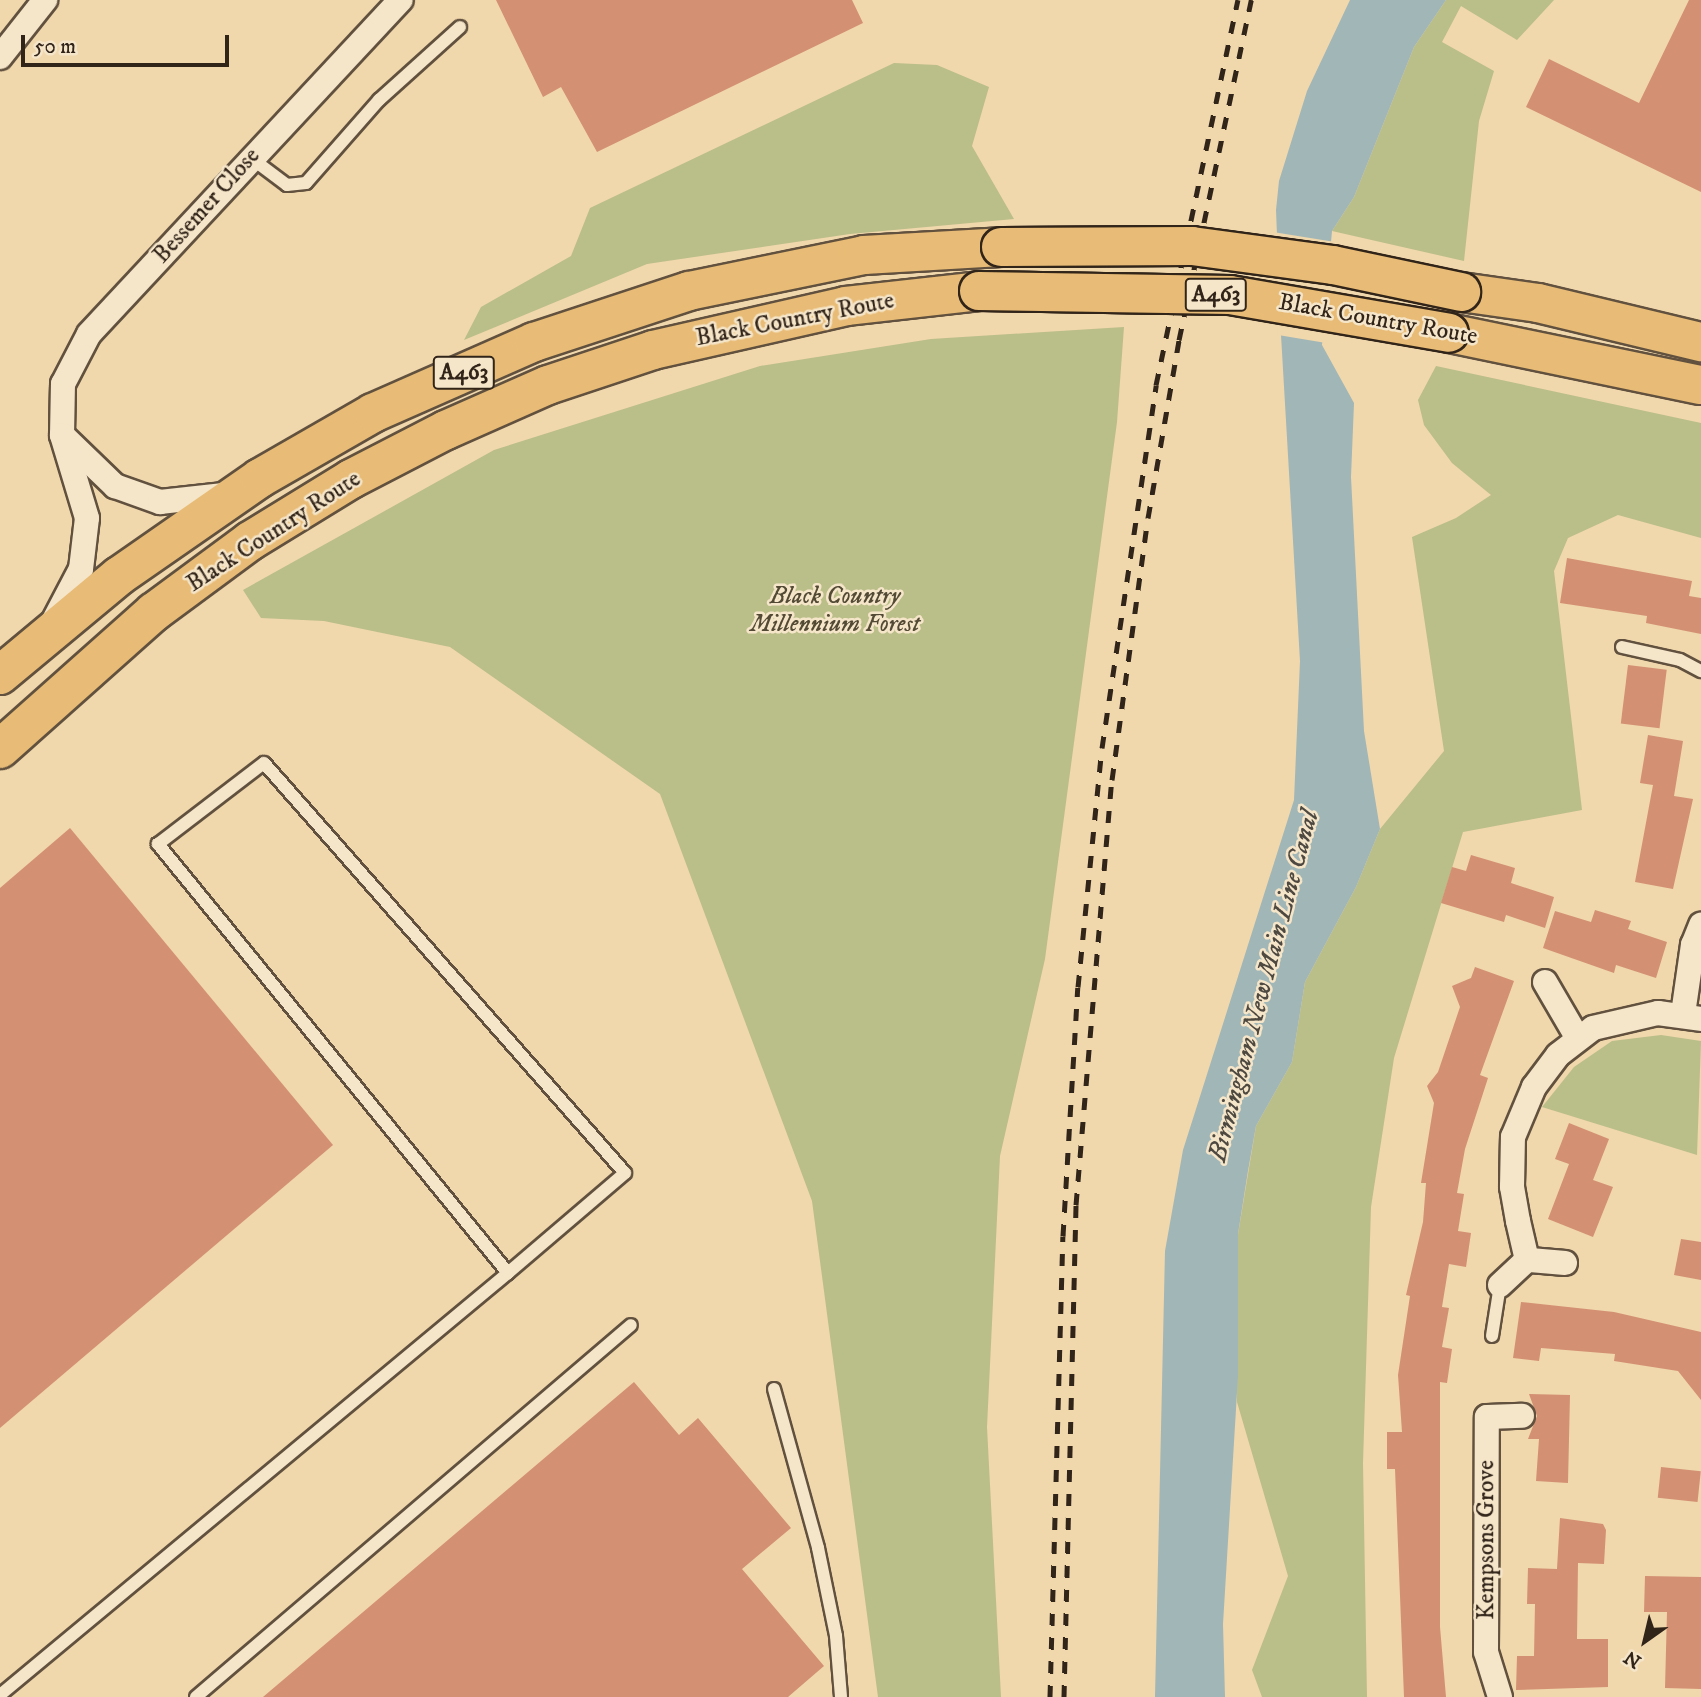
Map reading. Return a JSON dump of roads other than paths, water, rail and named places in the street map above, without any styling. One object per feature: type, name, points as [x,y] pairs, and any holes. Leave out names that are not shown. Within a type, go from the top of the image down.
[{"type":"highway","name":"Black Country Route","points":[[0,675],[119,576],[240,493],[386,407],[534,342],[689,291],[864,255],[1001,247],[1192,246],[1333,265],[1461,292],[1538,303],[1701,342]]},
{"type":"highway","name":"Black Country Route","points":[[0,749],[154,612],[250,541],[351,479],[446,430],[548,384],[653,350],[846,306],[979,291],[1230,295],[1449,333],[1701,385]]},
{"type":"street","points":[[0,57],[45,0]]},
{"type":"street","name":"Bessemer Close","points":[[44,638],[81,569],[87,518],[62,435],[63,384],[89,334],[250,158],[401,0]]},
{"type":"street","points":[[62,435],[115,486],[160,502],[240,493]]},
{"type":"street","points":[[1527,1260],[1512,1187],[1513,1137],[1534,1087],[1577,1037],[1631,1017],[1692,1017],[1693,945],[1701,925]]},
{"type":"street","points":[[1545,982],[1577,1037]]},
{"type":"street","points":[[1500,1285],[1527,1260],[1565,1264]]},
{"type":"street","name":"Kempsons Grove","points":[[1500,1697],[1486,1652],[1487,1417],[1522,1416]]},
{"type":"lane","points":[[250,158],[287,186],[306,183],[379,100],[460,27]]},
{"type":"lane","points":[[1622,647],[1680,660],[1701,671]]},
{"type":"lane","points":[[0,1695],[508,1273],[625,1173],[264,762],[158,844],[508,1273]]},
{"type":"lane","points":[[1492,1336],[1500,1285]]},
{"type":"lane","points":[[196,1697],[631,1325]]},
{"type":"lane","points":[[774,1389],[818,1548],[836,1636],[841,1697]]},
{"type":"water","name":"Birmingham New Main Line Canal","points":[[1350,0],[1446,0],[1414,47],[1354,197],[1332,231],[1322,345],[1354,403],[1351,477],[1364,731],[1380,829],[1356,887],[1305,982],[1292,1062],[1256,1126],[1238,1234],[1238,1376],[1223,1624],[1225,1697],[1155,1697],[1165,1251],[1183,1150],[1294,800],[1300,661],[1281,335],[1276,210],[1279,181],[1307,91]]},
{"type":"railway","points":[[1050,1697],[1063,1236],[1078,987],[1102,748],[1156,385],[1238,0]]},
{"type":"railway","points":[[1064,1697],[1076,1205],[1112,780],[1148,518],[1179,340],[1251,0]]},
{"type":"park label","name":"Black Country Millennium Forest","points":[[835,611]]}]
